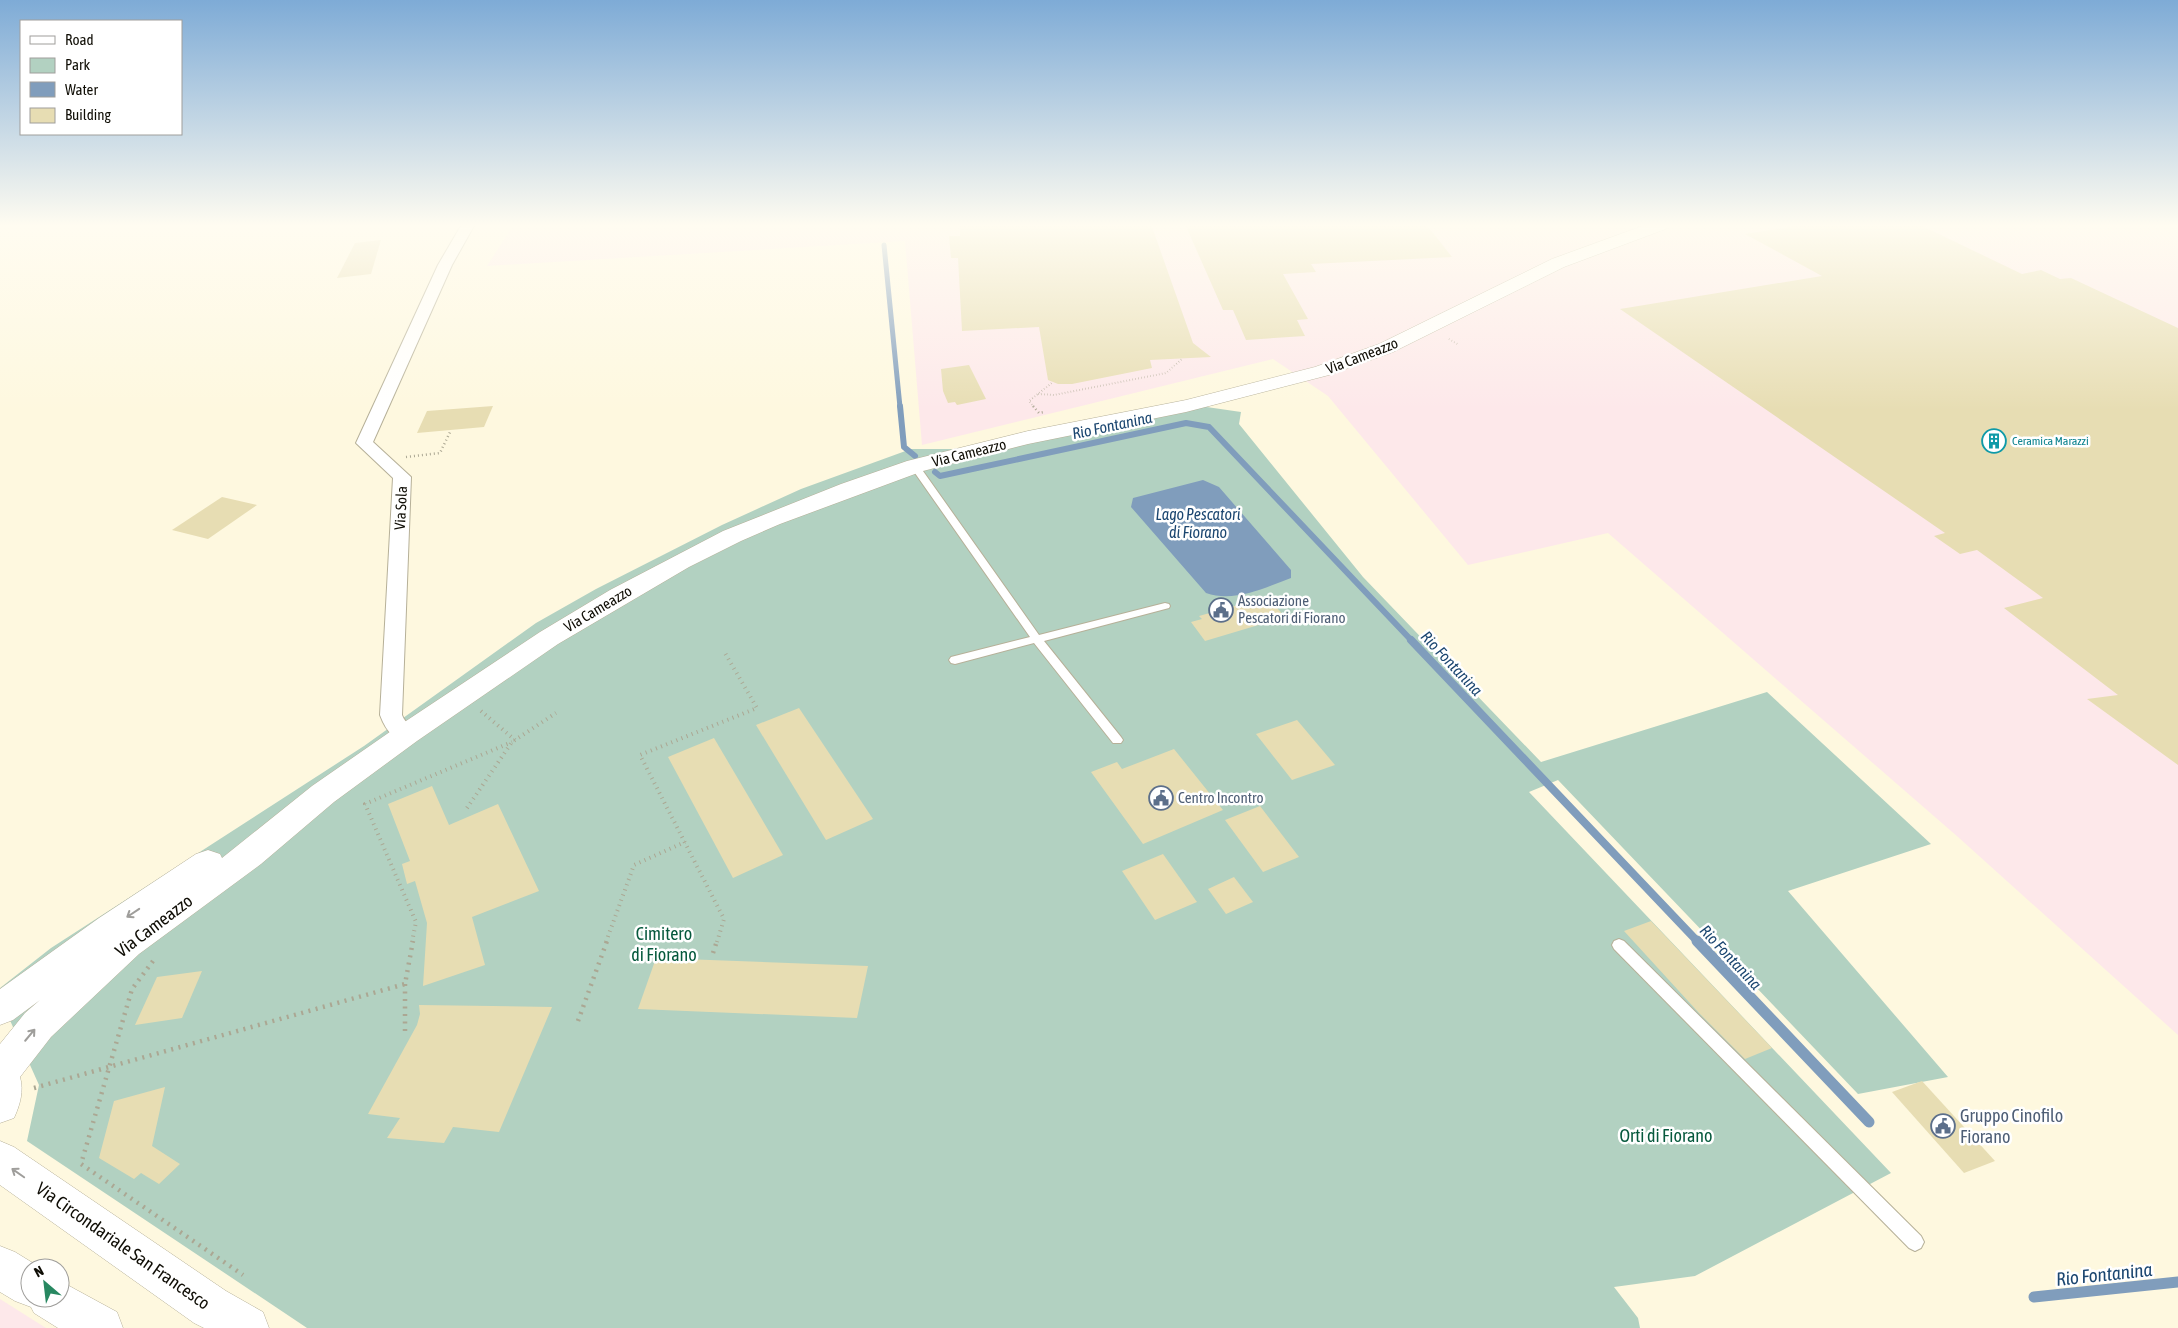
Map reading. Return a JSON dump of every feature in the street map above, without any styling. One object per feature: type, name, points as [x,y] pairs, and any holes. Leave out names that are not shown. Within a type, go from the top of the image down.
[{"type":"street","name":"Via Sola","points":[[407,734],[395,726],[391,715],[402,477],[364,443],[435,286]]},
{"type":"street","name":"Via Cameazzo","points":[[1,1087],[38,1025],[127,944],[250,855],[323,794],[407,734],[566,628],[680,562],[732,536],[772,519],[915,466],[1028,438],[1243,393],[1322,371],[1386,348],[1512,286]]},
{"type":"street","name":"Via Cameazzo","points":[[0,1009],[142,907],[237,844],[323,794]]},
{"type":"street","name":"Via Circondariale San Francesco","points":[[0,1161],[210,1307],[247,1328]]},
{"type":"street","points":[[0,1267],[20,1280]]},
{"type":"street","points":[[66,1308],[101,1328]]},
{"type":"lane","points":[[915,466],[1036,638],[1117,740]]},
{"type":"lane","points":[[955,660],[1165,606]]},
{"type":"lane","points":[[1619,945],[1915,1242]]},
{"type":"path","points":[[1038,394],[1054,395],[1166,374],[1182,359]]},
{"type":"path","points":[[1044,412],[1039,413],[1029,401],[1053,382]]},
{"type":"path","points":[[389,465],[404,457],[440,453],[450,430]]},
{"type":"path","points":[[713,953],[724,919],[640,755],[757,708],[725,653]]},
{"type":"path","points":[[479,709],[514,741]]},
{"type":"path","points":[[405,1033],[405,984],[416,922],[365,804],[514,741],[556,713]]},
{"type":"path","points":[[466,808],[514,741]]},
{"type":"path","points":[[578,1022],[634,865],[685,842]]},
{"type":"path","points":[[159,953],[132,989],[80,1164],[243,1276]]},
{"type":"path","points":[[1,1087],[109,1067],[405,984]]},
{"type":"shaded area","points":[[909,286],[2178,286],[2178,1035],[1958,837],[1608,533],[1468,565],[1328,396],[1273,359],[922,445]]},
{"type":"shaded area","points":[[0,1299],[46,1328],[0,1328]]},
{"type":"green space","points":[[1186,404],[1241,412],[1239,424],[1363,577],[1541,762],[1767,692],[1931,844],[1788,891],[1948,1077],[1858,1094],[1558,780],[1529,792],[1891,1173],[1695,1276],[1614,1287],[1638,1318],[1640,1328],[307,1328],[27,1141],[39,1085],[0,998],[0,988],[51,948],[364,746],[536,623],[596,589],[722,525],[801,489],[911,449],[978,449]]},
{"type":"water","name":"Lago Pescatori di Fiorano","points":[[1203,480],[1219,487],[1291,570],[1291,578],[1260,590],[1238,595],[1217,596],[1206,593],[1131,507],[1133,498]]},
{"type":"building","points":[[960,286],[1173,286],[1193,343],[1211,357],[1150,360],[1152,368],[1072,384],[1058,384],[1048,380],[1039,327],[962,331]]},
{"type":"building","points":[[1212,286],[1290,286],[1308,319],[1297,320],[1305,336],[1246,340],[1233,310],[1223,310]]},
{"type":"building","name":"Ceramica Marazzi","points":[[1761,286],[2088,286],[2178,328],[2178,765],[2087,699],[2118,695],[2004,608],[2043,598],[1977,550],[1960,554],[1934,536],[1945,533],[1620,309]]},
{"type":"building","points":[[969,365],[986,399],[957,405],[955,402],[948,403],[943,391],[941,369]]},
{"type":"building","points":[[493,406],[484,427],[417,433],[427,411]]},
{"type":"building","points":[[222,497],[257,505],[208,539],[172,530]]},
{"type":"building","name":"Associazione Pescatori di Fiorano","points":[[1256,600],[1260,605],[1271,601],[1285,617],[1205,641],[1191,622],[1202,619],[1199,616]]},
{"type":"building","points":[[799,708],[873,819],[826,840],[756,725]]},
{"type":"building","points":[[1297,720],[1335,765],[1292,780],[1256,734]]},
{"type":"building","points":[[714,738],[783,855],[733,878],[668,757]]},
{"type":"building","name":"Centro Incontro","points":[[1174,749],[1223,810],[1143,844],[1091,772],[1117,762],[1122,769]]},
{"type":"building","points":[[432,786],[449,825],[498,804],[539,891],[472,917],[485,965],[423,986],[427,923],[415,881],[407,884],[402,864],[410,861],[388,804]]},
{"type":"building","points":[[1260,806],[1299,857],[1263,872],[1225,820]]},
{"type":"building","points":[[1163,854],[1197,902],[1155,920],[1122,871]]},
{"type":"building","points":[[1234,877],[1253,902],[1226,914],[1208,889]]},
{"type":"building","points":[[1651,921],[1772,1048],[1745,1059],[1699,1013],[1624,931]]},
{"type":"building","points":[[656,958],[868,966],[857,1018],[638,1009]]},
{"type":"building","points":[[202,971],[182,1018],[135,1025],[157,977]]},
{"type":"building","points":[[419,1005],[552,1007],[499,1132],[453,1127],[444,1143],[387,1138],[400,1118],[368,1114],[417,1025],[420,1014]]},
{"type":"building","name":"Gruppo Cinofilo Fiorano","points":[[1922,1081],[1995,1161],[1964,1173],[1892,1092]]},
{"type":"building","points":[[165,1087],[152,1146],[180,1164],[159,1184],[141,1173],[134,1179],[99,1158],[114,1101]]},
{"type":"waterway","name":"Rio Fontanina","points":[[888,286],[900,407]]},
{"type":"waterway","name":"Rio Fontanina","points":[[900,406],[904,447],[915,456]]},
{"type":"waterway","name":"Rio Fontanina","points":[[935,472],[940,476],[1186,423],[1209,427],[1412,641]]},
{"type":"waterway","name":"Rio Fontanina","points":[[1411,640],[1698,942]]},
{"type":"waterway","name":"Rio Fontanina","points":[[1697,941],[1869,1122]]},
{"type":"waterway","name":"Rio Fontanina","points":[[2034,1297],[2178,1282]]},
{"type":"place","name":"Ceramica Marazzi","points":[[1994,441]]},
{"type":"place","name":"Associazione Pescatori di Fiorano","points":[[1221,610]]},
{"type":"place","name":"Centro Incontro","points":[[1161,798]]},
{"type":"place","name":"Gruppo Cinofilo Fiorano","points":[[1943,1126]]},
{"type":"park label","name":"Cimitero di Fiorano","points":[[664,944]]},
{"type":"park label","name":"Orti di Fiorano","points":[[1666,1136]]}]
